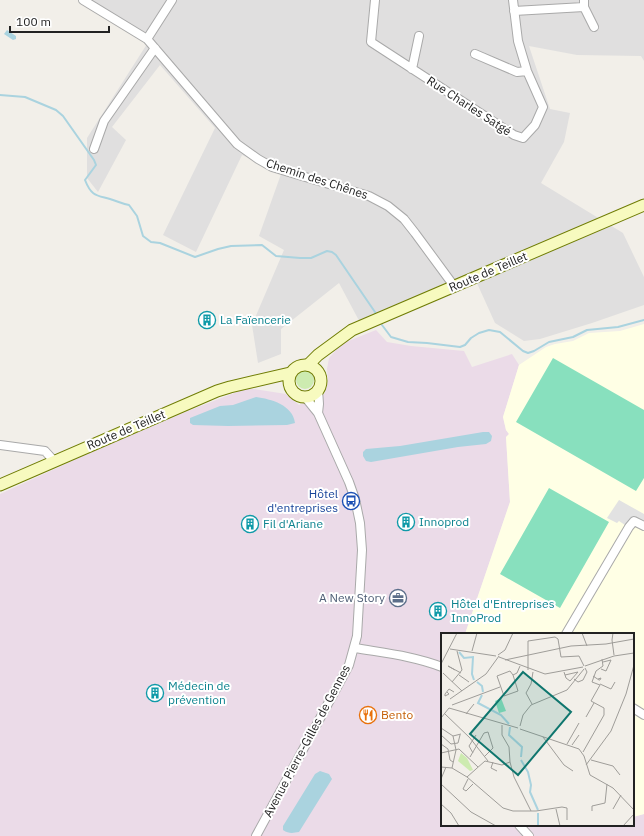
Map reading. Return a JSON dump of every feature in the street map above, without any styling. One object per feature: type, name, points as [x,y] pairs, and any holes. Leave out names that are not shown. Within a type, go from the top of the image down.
[{"type":"main road","name":"Route de Teillet","points":[[308,365],[318,355],[352,330],[644,205]]},
{"type":"main road","name":"Route de Teillet","points":[[320,374],[323,360],[334,343]]},
{"type":"main road","points":[[308,365],[313,367],[320,374],[318,389],[314,393],[305,396],[296,394],[290,388],[290,373],[296,367],[308,365]]},
{"type":"main road","name":"Route de Teillet","points":[[0,485],[217,391],[290,373]]},
{"type":"main road","name":"Route de Teillet","points":[[254,381],[278,383],[290,388]]},
{"type":"street","name":"Chemin des Chênes","points":[[83,0],[147,39],[237,144],[258,159],[272,166],[369,196],[388,206],[404,219],[454,286]]},
{"type":"street","points":[[147,39],[172,0]]},
{"type":"street","name":"Rue Charles Satgé","points":[[375,0],[370,42],[514,135],[523,138],[535,125],[543,107],[527,71],[518,41],[513,0]]},
{"type":"street","points":[[514,11],[584,3],[594,27]]},
{"type":"street","points":[[412,69],[419,36]]},
{"type":"street","points":[[94,149],[104,121],[155,48]]},
{"type":"street","points":[[475,54],[517,72],[527,71]]},
{"type":"street","name":"Avenue Pierre-Gilles de Gennes","points":[[318,389],[318,413]]},
{"type":"street","name":"Avenue Pierre-Gilles de Gennes","points":[[256,836],[349,665],[355,648],[358,629],[362,550],[360,523],[355,499],[349,482],[318,413],[305,396]]},
{"type":"street","points":[[0,445],[45,451],[54,461]]},
{"type":"street","points":[[567,633],[629,527],[634,521],[644,526]]},
{"type":"street","points":[[355,648],[402,656],[441,667]]},
{"type":"street","points":[[634,709],[644,715]]},
{"type":"street","points":[[520,826],[529,836]]},
{"type":"shaded area","points":[[79,0],[644,0],[644,61],[641,56],[577,55],[529,46],[550,109],[570,113],[564,142],[541,183],[623,233],[644,277],[644,305],[540,339],[524,341],[495,323],[476,281],[364,330],[339,283],[281,329],[281,354],[258,363],[252,325],[284,250],[259,236],[281,174],[242,155],[196,252],[163,235],[215,128],[160,65],[112,127],[126,140],[98,192],[87,178],[87,138],[147,44]]},
{"type":"shaded area","points":[[644,324],[644,814],[634,817],[634,633],[465,633],[510,502],[506,437],[509,434],[506,430],[503,417],[519,365],[546,347],[573,341],[589,333],[620,331]]},
{"type":"shaded area","points":[[376,330],[387,342],[464,351],[472,367],[512,354],[519,365],[503,417],[506,430],[509,434],[506,437],[510,502],[465,633],[441,633],[441,826],[634,826],[634,817],[644,814],[644,836],[0,836],[0,494],[92,452],[188,411],[247,388],[286,394],[299,405],[325,393],[328,381],[327,369],[329,358],[346,342]]},
{"type":"shaded area","points":[[619,500],[644,514],[644,530],[639,527],[625,525],[619,521],[617,523],[607,518]]},
{"type":"green space","points":[[553,358],[644,410],[644,478],[636,491],[516,422]]},
{"type":"green space","points":[[301,371],[309,371],[314,376],[312,387],[309,389],[301,389],[296,384],[296,376]]},
{"type":"green space","points":[[549,488],[609,522],[560,608],[500,574]]},
{"type":"water","points":[[7,30],[16,36],[16,39],[13,40],[4,34]]},
{"type":"water","points":[[256,397],[274,401],[286,407],[295,423],[287,425],[228,426],[193,425],[190,423],[190,418],[220,406],[233,405]]},
{"type":"water","points":[[489,432],[492,436],[491,441],[486,444],[458,447],[371,462],[366,461],[363,456],[363,452],[366,449],[400,446]]},
{"type":"water","points":[[320,771],[329,774],[332,779],[299,832],[289,833],[283,830],[283,826],[315,774]]},
{"type":"waterway","points":[[0,95],[25,97],[56,110],[63,116],[96,165],[85,180],[90,190],[96,195],[129,205],[137,216],[143,236],[151,242],[160,243],[195,257],[231,246],[262,245],[276,256],[300,258],[311,258],[327,251],[332,252],[336,255],[377,315]]},
{"type":"waterway","points":[[382,325],[391,337],[408,342],[460,347],[465,345],[471,338],[479,333],[489,330],[500,332],[523,351],[528,353],[549,342],[573,337],[587,330],[618,327],[644,320]]},
{"type":"place","name":"La Faïencerie","points":[[207,320]]},
{"type":"place","name":"Hôtel d'entreprises","points":[[351,501]]},
{"type":"place","name":"Innoprod","points":[[406,522]]},
{"type":"place","name":"Fil d'Ariane","points":[[250,524]]},
{"type":"place","name":"A New Story","points":[[398,598]]},
{"type":"place","name":"Hôtel d'Entreprises InnoProd","points":[[438,611]]},
{"type":"place","name":"Médecin de prévention","points":[[155,693]]},
{"type":"place","name":"Bento","points":[[368,715]]}]
